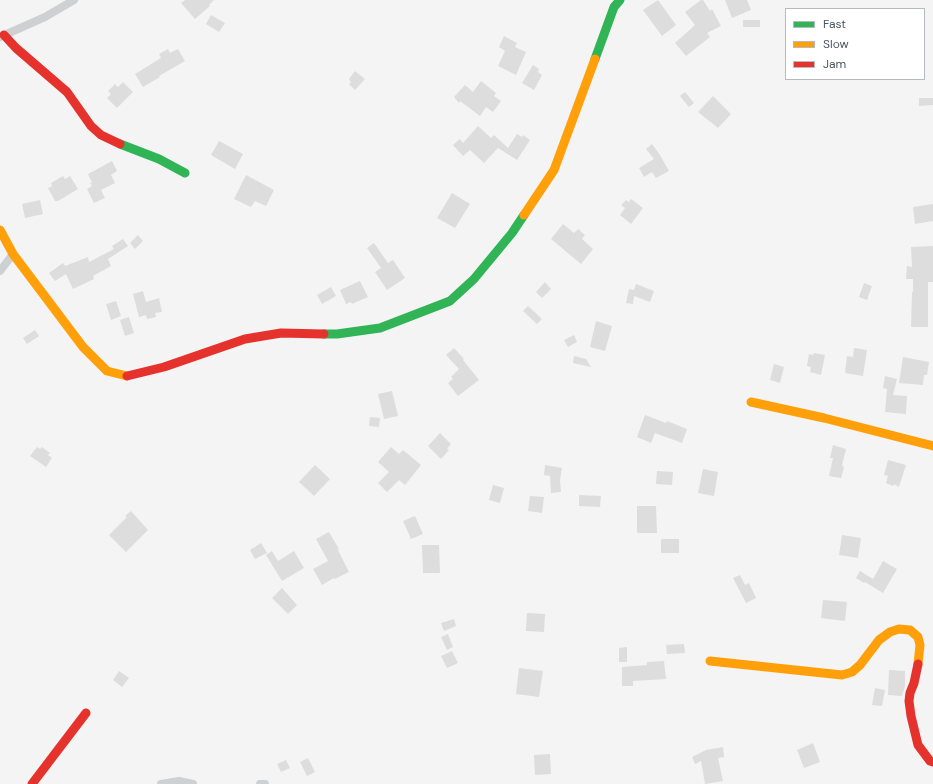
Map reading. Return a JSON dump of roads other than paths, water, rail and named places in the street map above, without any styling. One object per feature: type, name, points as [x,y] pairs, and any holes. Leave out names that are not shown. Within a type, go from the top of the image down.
[{"type":"street","points":[[74,0],[45,17],[2,36],[67,92],[91,126],[101,134],[131,149],[159,159],[185,173]]},
{"type":"street","points":[[0,230],[13,254],[83,347],[107,371],[127,376],[164,367],[245,339],[281,333],[337,334],[380,328],[419,314],[450,300],[474,279],[512,234],[554,170],[614,7],[620,0]]},
{"type":"street","points":[[0,271],[13,254]]},
{"type":"street","points":[[750,402],[824,418],[933,446]]},
{"type":"street","points":[[710,661],[842,675],[852,672],[860,665],[879,640],[890,632],[899,629],[910,630],[918,637],[920,645],[918,667],[910,693],[909,701],[911,716],[918,745],[930,761],[933,762]]},
{"type":"street","points":[[32,784],[86,713]]},
{"type":"street","points":[[161,784],[179,781],[193,784]]},
{"type":"street","points":[[260,784],[265,784]]}]
